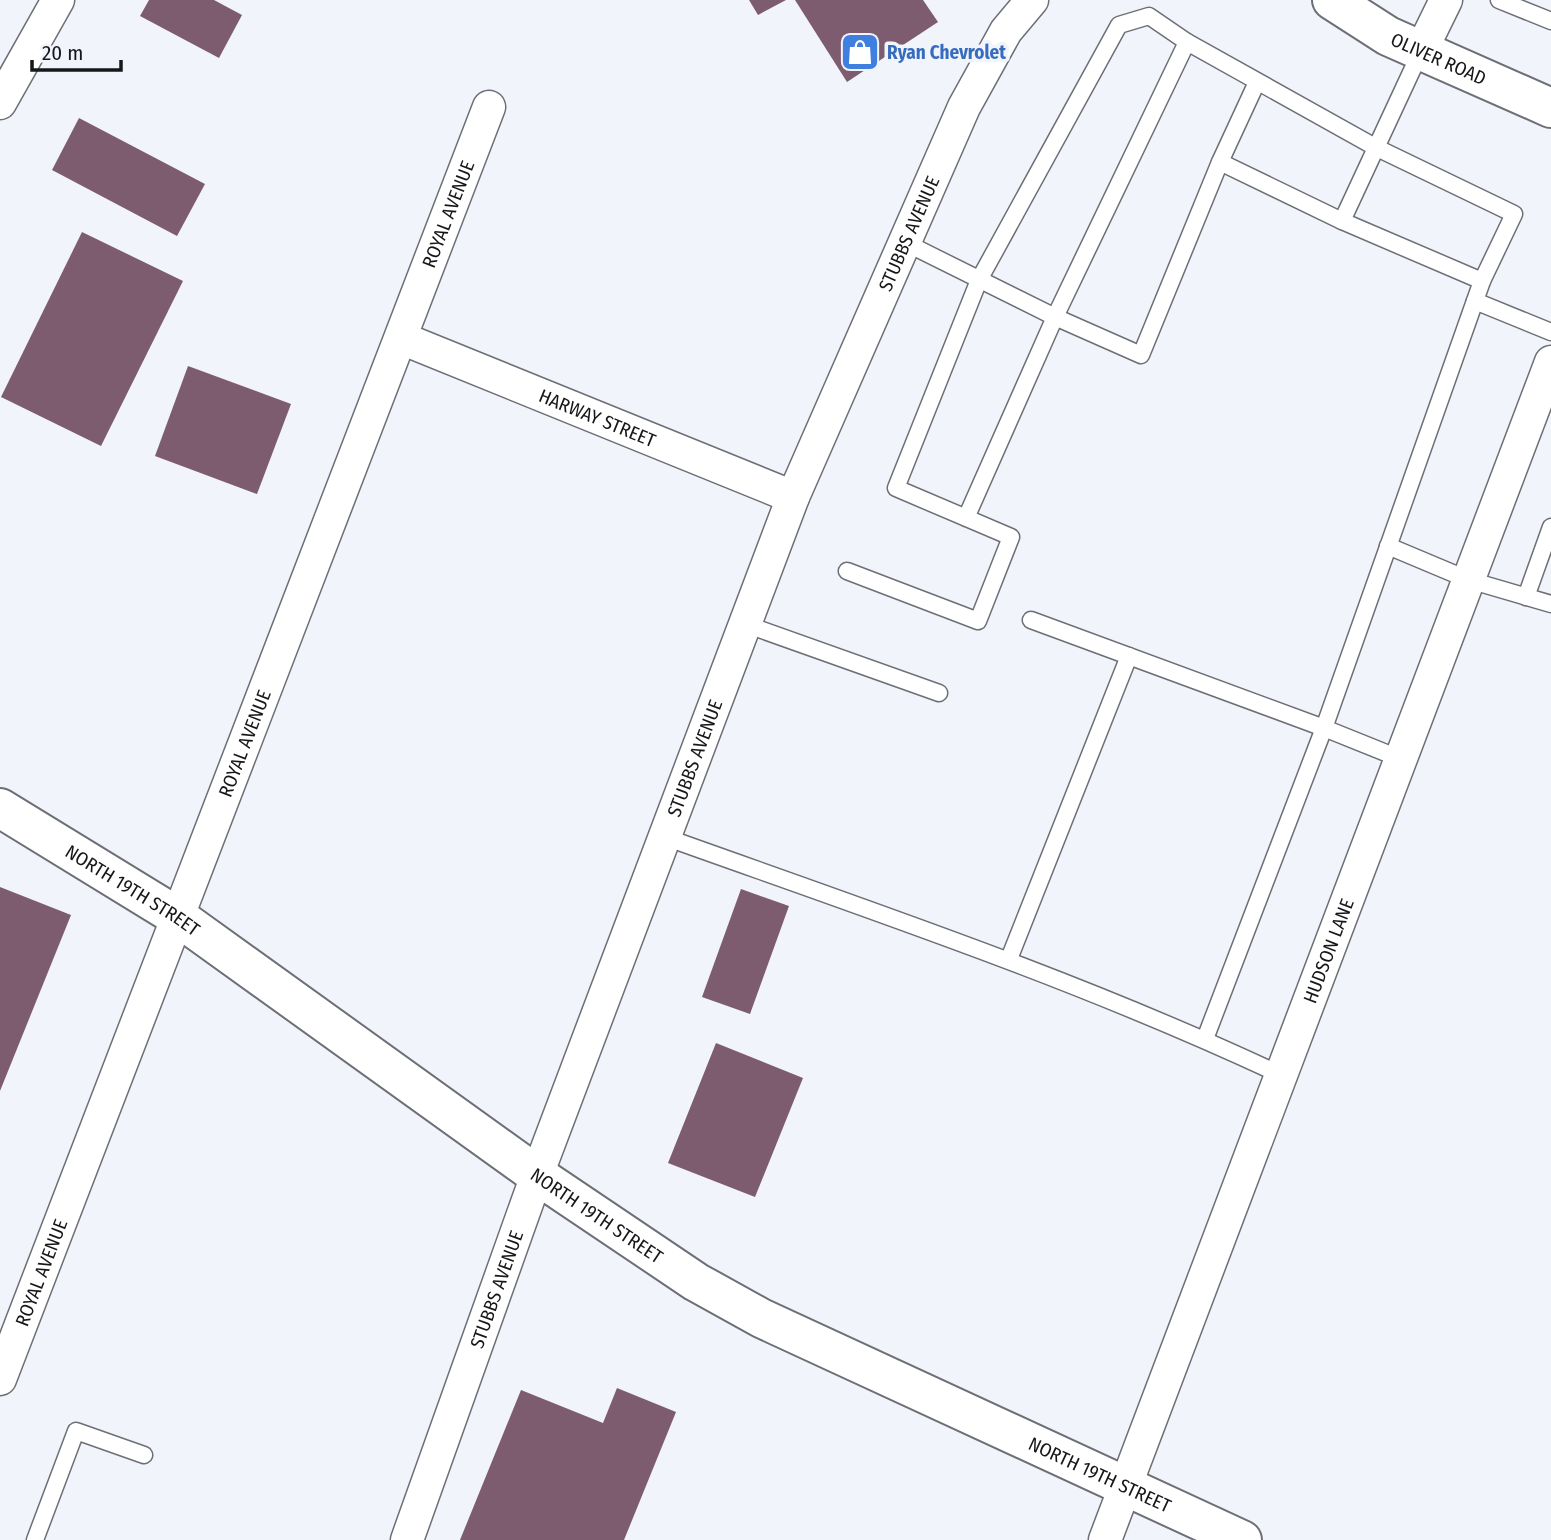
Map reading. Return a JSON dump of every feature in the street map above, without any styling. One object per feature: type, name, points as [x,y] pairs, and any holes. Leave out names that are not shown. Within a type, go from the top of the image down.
[{"type":"street","points":[[0,103],[58,0]]},
{"type":"street","name":"STUBBS AVENUE","points":[[407,1540],[537,1175],[793,497],[964,107],[1006,32],[1032,0]]},
{"type":"street","name":"OLIVER ROAD","points":[[1332,0],[1388,36],[1551,108]]},
{"type":"street","points":[[1421,51],[1446,0]]},
{"type":"street","name":"ROYAL AVENUE","points":[[0,1379],[489,107]]},
{"type":"street","name":"HARWAY STREET","points":[[401,338],[793,497]]},
{"type":"street","name":"HUDSON LANE","points":[[1105,1540],[1469,580],[1536,417],[1551,362]]},
{"type":"street","name":"NORTH 19TH STREET","points":[[0,808],[178,917],[537,1175],[696,1282],[761,1318],[1242,1540]]},
{"type":"lane","points":[[1499,0],[1551,21]]},
{"type":"lane","points":[[847,570],[978,621],[1012,537],[896,488],[979,279],[1119,25],[1149,16],[1257,82],[1375,147],[1514,214],[1482,281],[1324,729],[1205,1039]]},
{"type":"lane","points":[[967,518],[1055,317],[1188,42]]},
{"type":"lane","points":[[1342,221],[1421,51]]},
{"type":"lane","points":[[904,242],[1055,317],[1141,355],[1220,162],[1257,82]]},
{"type":"lane","points":[[1220,162],[1342,221],[1482,281]]},
{"type":"lane","points":[[1475,301],[1551,332]]},
{"type":"lane","points":[[1526,597],[1551,527]]},
{"type":"lane","points":[[1388,546],[1469,580],[1551,604]]},
{"type":"lane","points":[[1031,620],[1401,759]]},
{"type":"lane","points":[[745,624],[939,693]]},
{"type":"lane","points":[[1009,959],[1129,656]]},
{"type":"lane","points":[[664,837],[1009,959],[1205,1039],[1281,1075]]},
{"type":"lane","points":[[35,1540],[76,1431],[144,1455]]},
{"type":"building","points":[[149,0],[214,0],[242,15],[219,58],[140,16]]},
{"type":"building","points":[[749,0],[786,0],[758,15]]},
{"type":"building","name":"Ryan Chevrolet","points":[[795,0],[923,0],[938,22],[847,82]]},
{"type":"building","points":[[79,118],[205,184],[177,236],[52,170]]},
{"type":"building","points":[[82,232],[183,281],[101,446],[1,397]]},
{"type":"building","points":[[188,366],[291,404],[257,494],[155,456]]},
{"type":"building","points":[[0,887],[71,915],[0,1091]]},
{"type":"building","points":[[741,889],[789,906],[750,1014],[702,997]]},
{"type":"building","points":[[716,1043],[803,1078],[755,1197],[668,1163]]},
{"type":"building","points":[[617,1388],[676,1412],[624,1540],[460,1540],[521,1390],[603,1423]]},
{"type":"place","name":"Ryan Chevrolet","points":[[860,52]]}]
